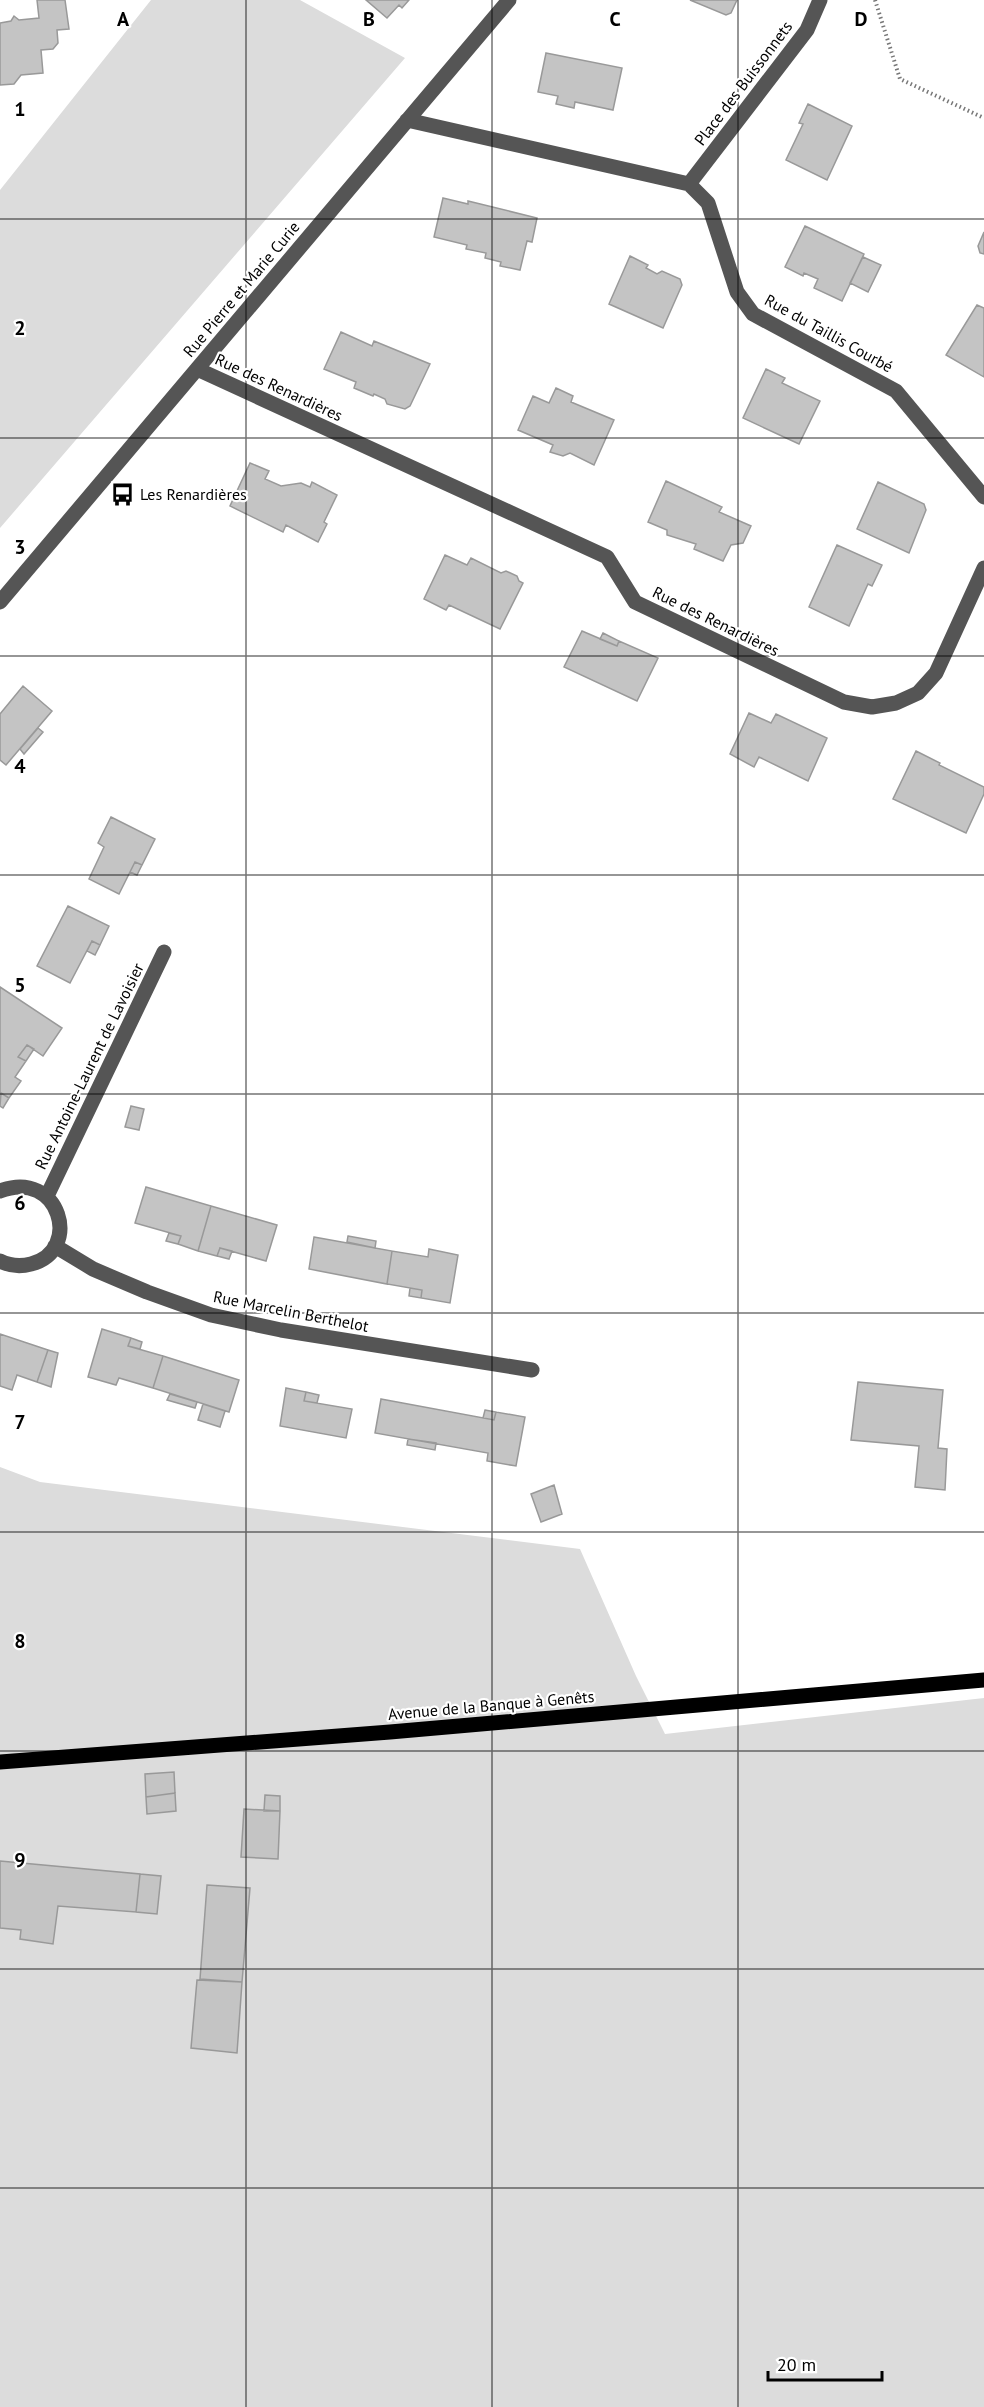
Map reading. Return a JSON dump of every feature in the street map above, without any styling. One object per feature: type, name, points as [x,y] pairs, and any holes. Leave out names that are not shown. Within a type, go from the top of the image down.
[{"type":"main road","name":"Avenue de la Banque à Genêts","points":[[0,1762],[401,1731],[984,1680]]},
{"type":"street","name":"Rue Pierre et Marie Curie","points":[[0,602],[509,0]]},
{"type":"street","name":"Place des Buissonnets","points":[[689,184],[807,30],[820,0]]},
{"type":"street","points":[[407,120],[689,184]]},
{"type":"street","name":"Rue du Taillis Courbé","points":[[689,184],[708,203],[737,292],[753,314],[896,391],[984,497]]},
{"type":"street","name":"Rue des Renardières","points":[[196,369],[607,556],[635,602],[844,702],[872,707],[896,703],[918,693],[936,673],[984,568]]},
{"type":"street","name":"Rue Antoine-Laurent de Lavoisier","points":[[47,1196],[164,952]]},
{"type":"street","points":[[0,1191],[12,1186],[36,1189],[47,1196],[55,1206],[60,1218],[60,1232],[56,1246],[46,1257],[34,1264],[21,1267],[0,1261]]},
{"type":"street","name":"Rue Marcelin Berthelot","points":[[56,1246],[104,1273],[147,1292],[211,1315],[281,1330],[532,1370]]},
{"type":"path","points":[[875,0],[900,80],[984,118]]},
{"type":"shaded area","points":[[151,0],[300,0],[405,58],[0,528],[0,190]]},
{"type":"shaded area","points":[[0,1467],[40,1482],[580,1549],[636,1676],[665,1734],[984,1698],[984,2407],[0,2407]]},
{"type":"building","points":[[37,0],[65,0],[69,29],[57,30],[58,43],[53,49],[41,50],[43,73],[21,75],[14,84],[0,85],[0,23],[11,21],[14,16],[19,20],[39,18]]},
{"type":"building","points":[[366,0],[409,0],[402,8],[399,5],[387,18]]},
{"type":"building","points":[[690,0],[737,0],[731,13],[726,15]]},
{"type":"building","points":[[546,53],[622,68],[613,110],[575,102],[574,108],[556,104],[558,96],[538,92]]},
{"type":"building","points":[[808,104],[852,126],[827,180],[786,160],[803,124],[799,123]]},
{"type":"building","points":[[443,198],[468,204],[468,201],[537,218],[532,242],[527,241],[520,270],[500,266],[501,262],[485,258],[486,253],[466,249],[467,245],[434,237]]},
{"type":"building","points":[[805,226],[864,254],[842,301],[814,288],[818,279],[804,273],[803,276],[785,267]]},
{"type":"building","points":[[984,232],[984,254],[980,253],[978,246]]},
{"type":"building","points":[[630,256],[648,265],[646,268],[657,274],[662,271],[680,279],[682,285],[663,328],[609,304]]},
{"type":"building","points":[[863,257],[881,265],[868,292],[850,283]]},
{"type":"building","points":[[977,305],[984,308],[984,377],[946,355]]},
{"type":"building","points":[[341,332],[372,346],[374,341],[430,364],[410,406],[405,409],[387,404],[385,399],[354,388],[356,382],[324,369]]},
{"type":"building","points":[[766,369],[785,378],[782,383],[820,401],[799,444],[743,418]]},
{"type":"building","points":[[556,388],[573,396],[571,402],[614,420],[594,465],[570,453],[563,456],[550,452],[553,445],[518,430],[533,396],[549,403]]},
{"type":"building","points":[[250,463],[269,471],[265,479],[281,486],[301,483],[310,487],[312,482],[337,495],[324,522],[327,524],[318,542],[286,525],[283,532],[230,506]]},
{"type":"building","points":[[666,481],[722,507],[719,512],[751,526],[743,543],[731,545],[723,561],[694,549],[696,544],[667,535],[667,530],[648,522]]},
{"type":"building","points":[[878,482],[924,504],[926,510],[909,553],[857,529]]},
{"type":"building","points":[[837,545],[882,565],[872,586],[868,584],[849,626],[809,607]]},
{"type":"building","points":[[445,555],[467,565],[471,558],[501,573],[506,571],[517,576],[523,583],[500,629],[449,605],[446,610],[424,599]]},
{"type":"building","points":[[582,631],[617,646],[619,641],[658,658],[637,701],[564,667]]},
{"type":"building","points":[[603,633],[619,641],[617,646],[600,639]]},
{"type":"building","points":[[23,686],[52,711],[6,765],[0,760],[0,714]]},
{"type":"building","points":[[749,713],[771,723],[776,714],[827,738],[808,781],[759,757],[754,767],[730,754]]},
{"type":"building","points":[[38,728],[43,732],[24,754],[20,749]]},
{"type":"building","points":[[916,751],[984,787],[984,794],[966,833],[893,799]]},
{"type":"building","points":[[111,817],[155,839],[142,865],[135,862],[119,894],[89,879],[104,847],[98,843]]},
{"type":"building","points":[[135,862],[142,865],[137,875],[130,872]]},
{"type":"building","points":[[68,906],[109,926],[100,945],[92,941],[70,983],[37,966]]},
{"type":"building","points":[[92,941],[100,945],[95,955],[87,951]]},
{"type":"building","points":[[0,987],[62,1028],[43,1056],[27,1045],[18,1057],[26,1061],[15,1077],[21,1081],[9,1098],[1,1093],[0,1095]]},
{"type":"building","points":[[27,1045],[34,1049],[26,1061],[18,1057]]},
{"type":"building","points":[[1,1093],[9,1098],[3,1108],[0,1106]]},
{"type":"building","points":[[131,1106],[144,1109],[139,1130],[125,1127]]},
{"type":"building","points":[[146,1187],[211,1206],[198,1251],[178,1244],[181,1236],[135,1223]]},
{"type":"building","points":[[211,1206],[277,1225],[266,1261],[220,1248],[217,1256],[198,1251]]},
{"type":"building","points":[[169,1233],[181,1236],[178,1244],[166,1241]]},
{"type":"building","points":[[348,1236],[376,1241],[375,1248],[347,1242]]},
{"type":"building","points":[[314,1237],[392,1251],[387,1284],[309,1269]]},
{"type":"building","points":[[220,1248],[232,1251],[229,1259],[217,1256]]},
{"type":"building","points":[[429,1249],[458,1255],[450,1303],[421,1298],[422,1290],[387,1284],[392,1251],[428,1257]]},
{"type":"building","points":[[410,1288],[422,1290],[421,1298],[409,1296]]},
{"type":"building","points":[[102,1329],[131,1338],[128,1346],[163,1356],[153,1388],[119,1378],[116,1385],[88,1377]]},
{"type":"building","points":[[0,1334],[48,1350],[37,1382],[17,1375],[12,1390],[0,1386]]},
{"type":"building","points":[[131,1338],[142,1342],[140,1349],[128,1346]]},
{"type":"building","points":[[48,1350],[58,1353],[51,1387],[37,1382]]},
{"type":"building","points":[[163,1356],[239,1380],[229,1412],[153,1388]]},
{"type":"building","points":[[858,1382],[943,1390],[938,1448],[947,1449],[945,1490],[915,1487],[919,1446],[851,1440]]},
{"type":"building","points":[[286,1388],[306,1392],[304,1401],[352,1409],[346,1438],[280,1426]]},
{"type":"building","points":[[306,1392],[319,1395],[317,1403],[304,1401]]},
{"type":"building","points":[[170,1394],[197,1402],[195,1408],[167,1400]]},
{"type":"building","points":[[381,1399],[494,1420],[496,1412],[525,1417],[516,1466],[487,1461],[488,1453],[375,1433]]},
{"type":"building","points":[[203,1404],[225,1411],[220,1427],[198,1420]]},
{"type":"building","points":[[485,1410],[496,1412],[494,1420],[483,1418]]},
{"type":"building","points":[[408,1439],[436,1443],[435,1450],[407,1445]]},
{"type":"building","points":[[554,1485],[562,1514],[541,1522],[531,1494]]},
{"type":"building","points":[[174,1772],[175,1793],[146,1797],[145,1774]]},
{"type":"building","points":[[175,1793],[176,1811],[147,1814],[146,1797]]},
{"type":"building","points":[[265,1795],[280,1796],[280,1811],[264,1811]]},
{"type":"building","points":[[244,1809],[280,1811],[278,1859],[241,1857]]},
{"type":"building","points":[[0,1861],[140,1874],[136,1912],[58,1906],[53,1944],[20,1939],[21,1930],[0,1928]]},
{"type":"building","points":[[140,1874],[161,1876],[157,1914],[136,1912]]},
{"type":"building","points":[[207,1885],[250,1888],[242,1982],[200,1979]]},
{"type":"building","points":[[197,1980],[242,1982],[237,2053],[191,2048]]},
{"type":"place","name":"Les Renardières","points":[[122,494]]}]
